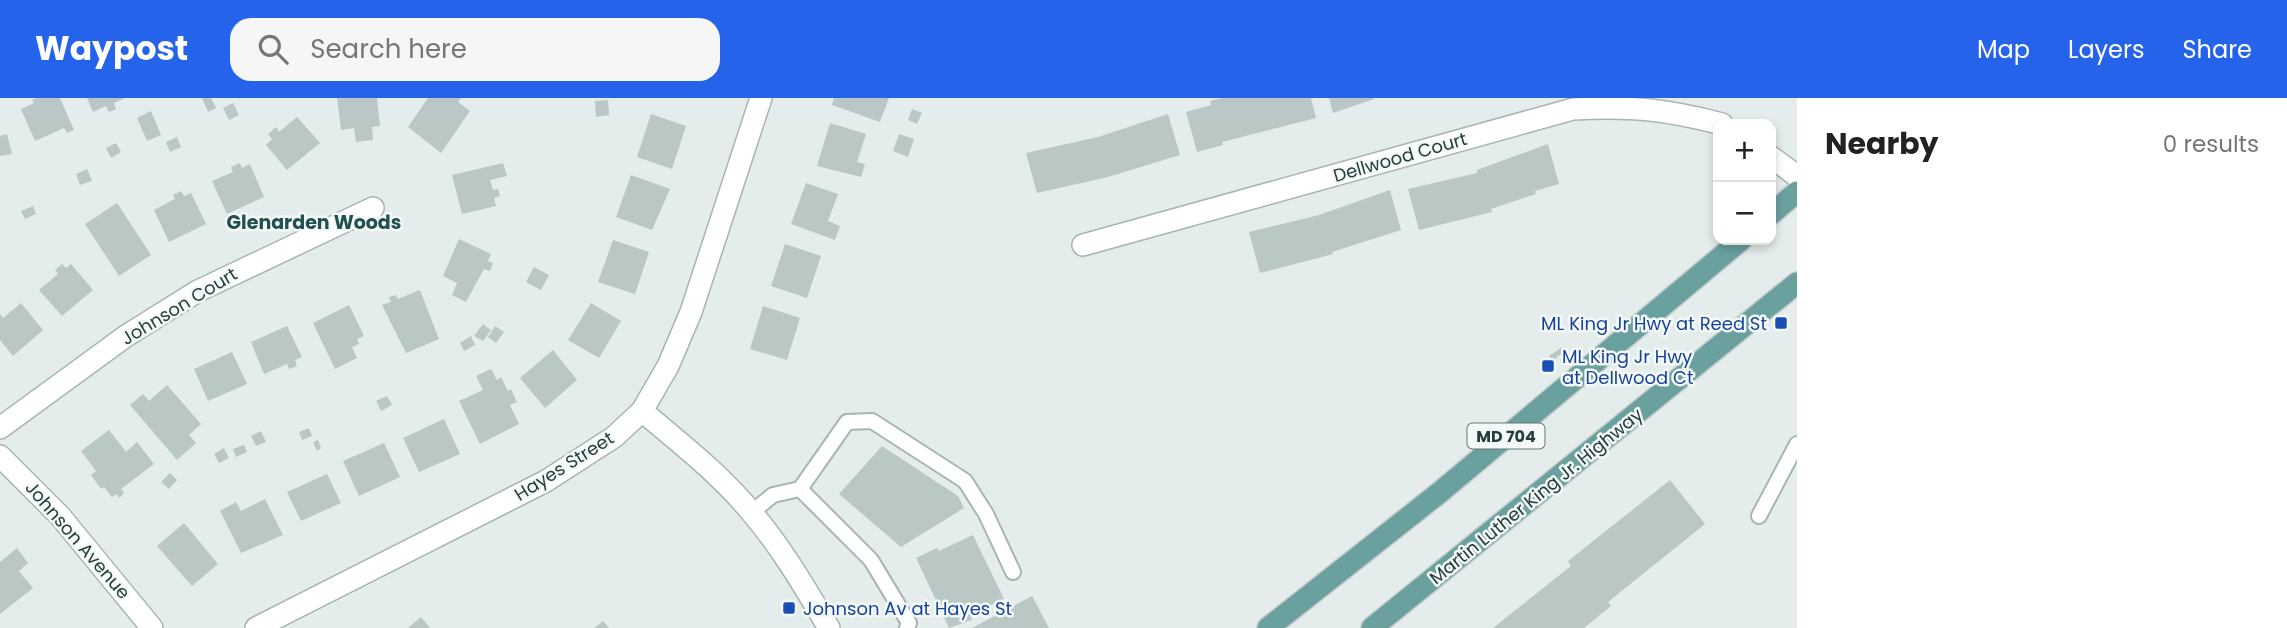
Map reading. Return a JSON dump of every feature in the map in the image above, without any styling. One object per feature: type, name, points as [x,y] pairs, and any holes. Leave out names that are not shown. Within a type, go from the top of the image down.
[{"type":"main road","points":[[1776,211],[1797,192]]},
{"type":"main road","name":"MD 704","points":[[1268,628],[1439,493],[1735,245]]},
{"type":"main road","name":"Martin Luther King Jr. Highway","points":[[1372,628],[1797,284]]},
{"type":"street","name":"Hayes Street","points":[[256,628],[300,603],[546,481],[614,437],[642,411],[668,366],[691,312],[761,98]]},
{"type":"street","name":"Dellwood Court","points":[[1083,245],[1573,109],[1631,106],[1669,110],[1713,122]]},
{"type":"street","points":[[1776,161],[1797,176]]},
{"type":"street","name":"Johnson Court","points":[[0,428],[125,336],[198,291],[373,208]]},
{"type":"street","points":[[642,411],[722,481],[752,512],[802,583],[829,628]]},
{"type":"street","name":"Johnson Avenue","points":[[0,456],[61,516],[152,628]]},
{"type":"lane","points":[[752,512],[773,495],[800,489],[847,422],[872,421],[965,481],[986,514],[1013,572]]},
{"type":"lane","points":[[1759,516],[1797,444]]},
{"type":"lane","points":[[800,489],[871,559],[909,624],[907,628]]},
{"type":"building","points":[[60,98],[74,130],[67,133],[64,128],[35,141],[21,109],[34,103],[32,100]]},
{"type":"building","points":[[87,98],[125,98],[114,103],[116,109],[109,112],[106,106],[93,112]]},
{"type":"building","points":[[202,98],[211,98],[216,108],[208,112]]},
{"type":"building","points":[[337,98],[377,98],[380,126],[372,127],[373,140],[356,142],[354,128],[341,130]]},
{"type":"building","points":[[428,98],[461,98],[458,102],[470,111],[441,153],[408,127]]},
{"type":"building","points":[[834,98],[889,98],[880,122],[832,105]]},
{"type":"building","points":[[1222,98],[1311,98],[1316,118],[1222,142],[1223,145],[1197,152],[1186,112],[1211,105],[1210,101]]},
{"type":"building","points":[[1329,98],[1374,98],[1374,99],[1333,113]]},
{"type":"building","points":[[608,100],[609,115],[596,117],[595,101]]},
{"type":"building","points":[[233,103],[239,115],[229,120],[223,108]]},
{"type":"building","points":[[912,109],[922,113],[917,124],[908,120]]},
{"type":"building","points":[[151,111],[161,135],[147,141],[137,118]]},
{"type":"building","points":[[651,114],[686,126],[672,169],[637,157]]},
{"type":"building","points":[[1168,114],[1180,155],[1108,177],[1037,193],[1026,153],[1098,137]]},
{"type":"building","points":[[297,117],[320,143],[287,170],[266,145],[272,139],[268,134],[276,127],[279,132]]},
{"type":"building","points":[[830,123],[866,134],[857,162],[865,164],[861,177],[817,166]]},
{"type":"building","points":[[7,134],[12,154],[0,156],[0,136]]},
{"type":"building","points":[[899,134],[914,139],[908,157],[893,151]]},
{"type":"building","points":[[177,137],[181,147],[170,152],[166,142]]},
{"type":"building","points":[[116,143],[121,152],[111,158],[106,148]]},
{"type":"building","points":[[1548,144],[1559,184],[1491,209],[1492,212],[1419,230],[1408,189],[1477,173],[1477,170]]},
{"type":"building","points":[[240,163],[242,168],[250,164],[264,197],[227,214],[212,181],[233,172],[231,167]]},
{"type":"building","points":[[503,163],[507,176],[490,180],[493,190],[498,189],[500,196],[494,198],[496,206],[462,214],[452,175]]},
{"type":"building","points":[[87,169],[92,181],[80,185],[76,174]]},
{"type":"building","points":[[631,175],[670,189],[652,230],[616,217]]},
{"type":"building","points":[[806,183],[838,194],[828,221],[840,226],[835,240],[791,224]]},
{"type":"building","points":[[1390,190],[1401,230],[1332,252],[1333,254],[1260,273],[1249,232],[1319,215]]},
{"type":"building","points":[[181,191],[184,196],[191,193],[206,224],[169,242],[154,210],[175,199],[173,195]]},
{"type":"building","points":[[117,203],[151,255],[119,276],[85,224]]},
{"type":"building","points":[[33,206],[36,214],[25,219],[21,211]]},
{"type":"building","points":[[459,239],[491,254],[488,261],[493,263],[490,271],[484,269],[466,302],[452,295],[457,283],[443,276]]},
{"type":"building","points":[[613,240],[649,252],[635,294],[598,282]]},
{"type":"building","points":[[785,244],[821,256],[807,298],[771,286]]},
{"type":"building","points":[[62,264],[66,268],[71,264],[93,290],[62,316],[39,290],[58,274],[55,270]]},
{"type":"building","points":[[534,267],[549,275],[541,290],[526,282]]},
{"type":"building","points":[[420,290],[439,339],[406,353],[382,305],[391,302],[389,297],[396,295],[398,299]]},
{"type":"building","points":[[21,303],[43,330],[13,356],[0,340],[0,314],[3,318]]},
{"type":"building","points":[[591,303],[621,321],[599,358],[568,340]]},
{"type":"building","points":[[349,305],[364,336],[357,339],[359,344],[352,347],[357,358],[335,369],[313,323]]},
{"type":"building","points":[[763,306],[800,318],[787,360],[750,349]]},
{"type":"building","points":[[483,324],[491,330],[483,341],[474,336]]},
{"type":"building","points":[[287,326],[302,357],[295,360],[297,366],[289,369],[287,364],[264,374],[251,342]]},
{"type":"building","points":[[495,326],[504,332],[496,343],[488,337]]},
{"type":"building","points":[[471,336],[475,345],[464,351],[460,343]]},
{"type":"building","points":[[1562,347],[1565,351],[1552,361],[1549,356]]},
{"type":"building","points":[[553,350],[577,380],[545,408],[520,378]]},
{"type":"building","points":[[232,352],[247,384],[208,401],[194,369]]},
{"type":"building","points":[[491,369],[497,380],[501,377],[508,391],[511,389],[517,402],[510,405],[519,424],[480,444],[459,401],[483,390],[476,376]]},
{"type":"building","points":[[167,385],[201,424],[189,435],[196,443],[177,460],[130,405],[143,394],[149,401]]},
{"type":"building","points":[[387,396],[392,405],[381,411],[376,401]]},
{"type":"building","points":[[444,419],[460,454],[419,472],[403,438]]},
{"type":"building","points":[[309,428],[312,436],[302,440],[299,432]]},
{"type":"building","points":[[109,430],[126,452],[137,442],[154,464],[121,489],[124,493],[119,498],[116,494],[112,497],[104,487],[101,489],[91,475],[96,471],[81,451]]},
{"type":"building","points":[[261,431],[266,442],[256,446],[251,436]]},
{"type":"building","points":[[318,440],[321,448],[317,451],[313,442]]},
{"type":"building","points":[[384,443],[400,477],[359,496],[343,461]]},
{"type":"building","points":[[244,445],[247,452],[236,457],[233,449]]},
{"type":"building","points":[[882,446],[958,496],[964,508],[901,547],[839,494]]},
{"type":"building","points":[[224,448],[229,458],[219,463],[214,454]]},
{"type":"building","points":[[170,473],[177,480],[169,489],[161,482]]},
{"type":"building","points":[[327,474],[341,503],[301,521],[287,492]]},
{"type":"building","points":[[1670,480],[1705,524],[1608,602],[1611,606],[1584,628],[1493,628],[1571,566],[1568,561]]},
{"type":"building","points":[[265,499],[283,535],[241,553],[220,511],[236,502],[241,511]]},
{"type":"building","points":[[184,523],[218,564],[192,586],[157,546]]},
{"type":"building","points":[[973,535],[1004,599],[970,615],[972,620],[949,628],[916,558],[937,548],[939,551]]},
{"type":"building","points":[[17,548],[28,563],[19,571],[33,588],[0,614],[0,562]]},
{"type":"building","points":[[1032,596],[1049,628],[972,628]]},
{"type":"building","points":[[421,617],[430,628],[408,628]]},
{"type":"building","points":[[603,621],[609,628],[594,628]]},
{"type":"place","name":"ML King Jr Hwy at Reed St","points":[[1781,323]]},
{"type":"place","name":"ML King Jr Hwy at Dellwood Ct","points":[[1548,366]]},
{"type":"place","name":"Johnson Av at Hayes St","points":[[789,608]]},
{"type":"district","name":"Glenarden Woods","points":[[314,222]]}]
